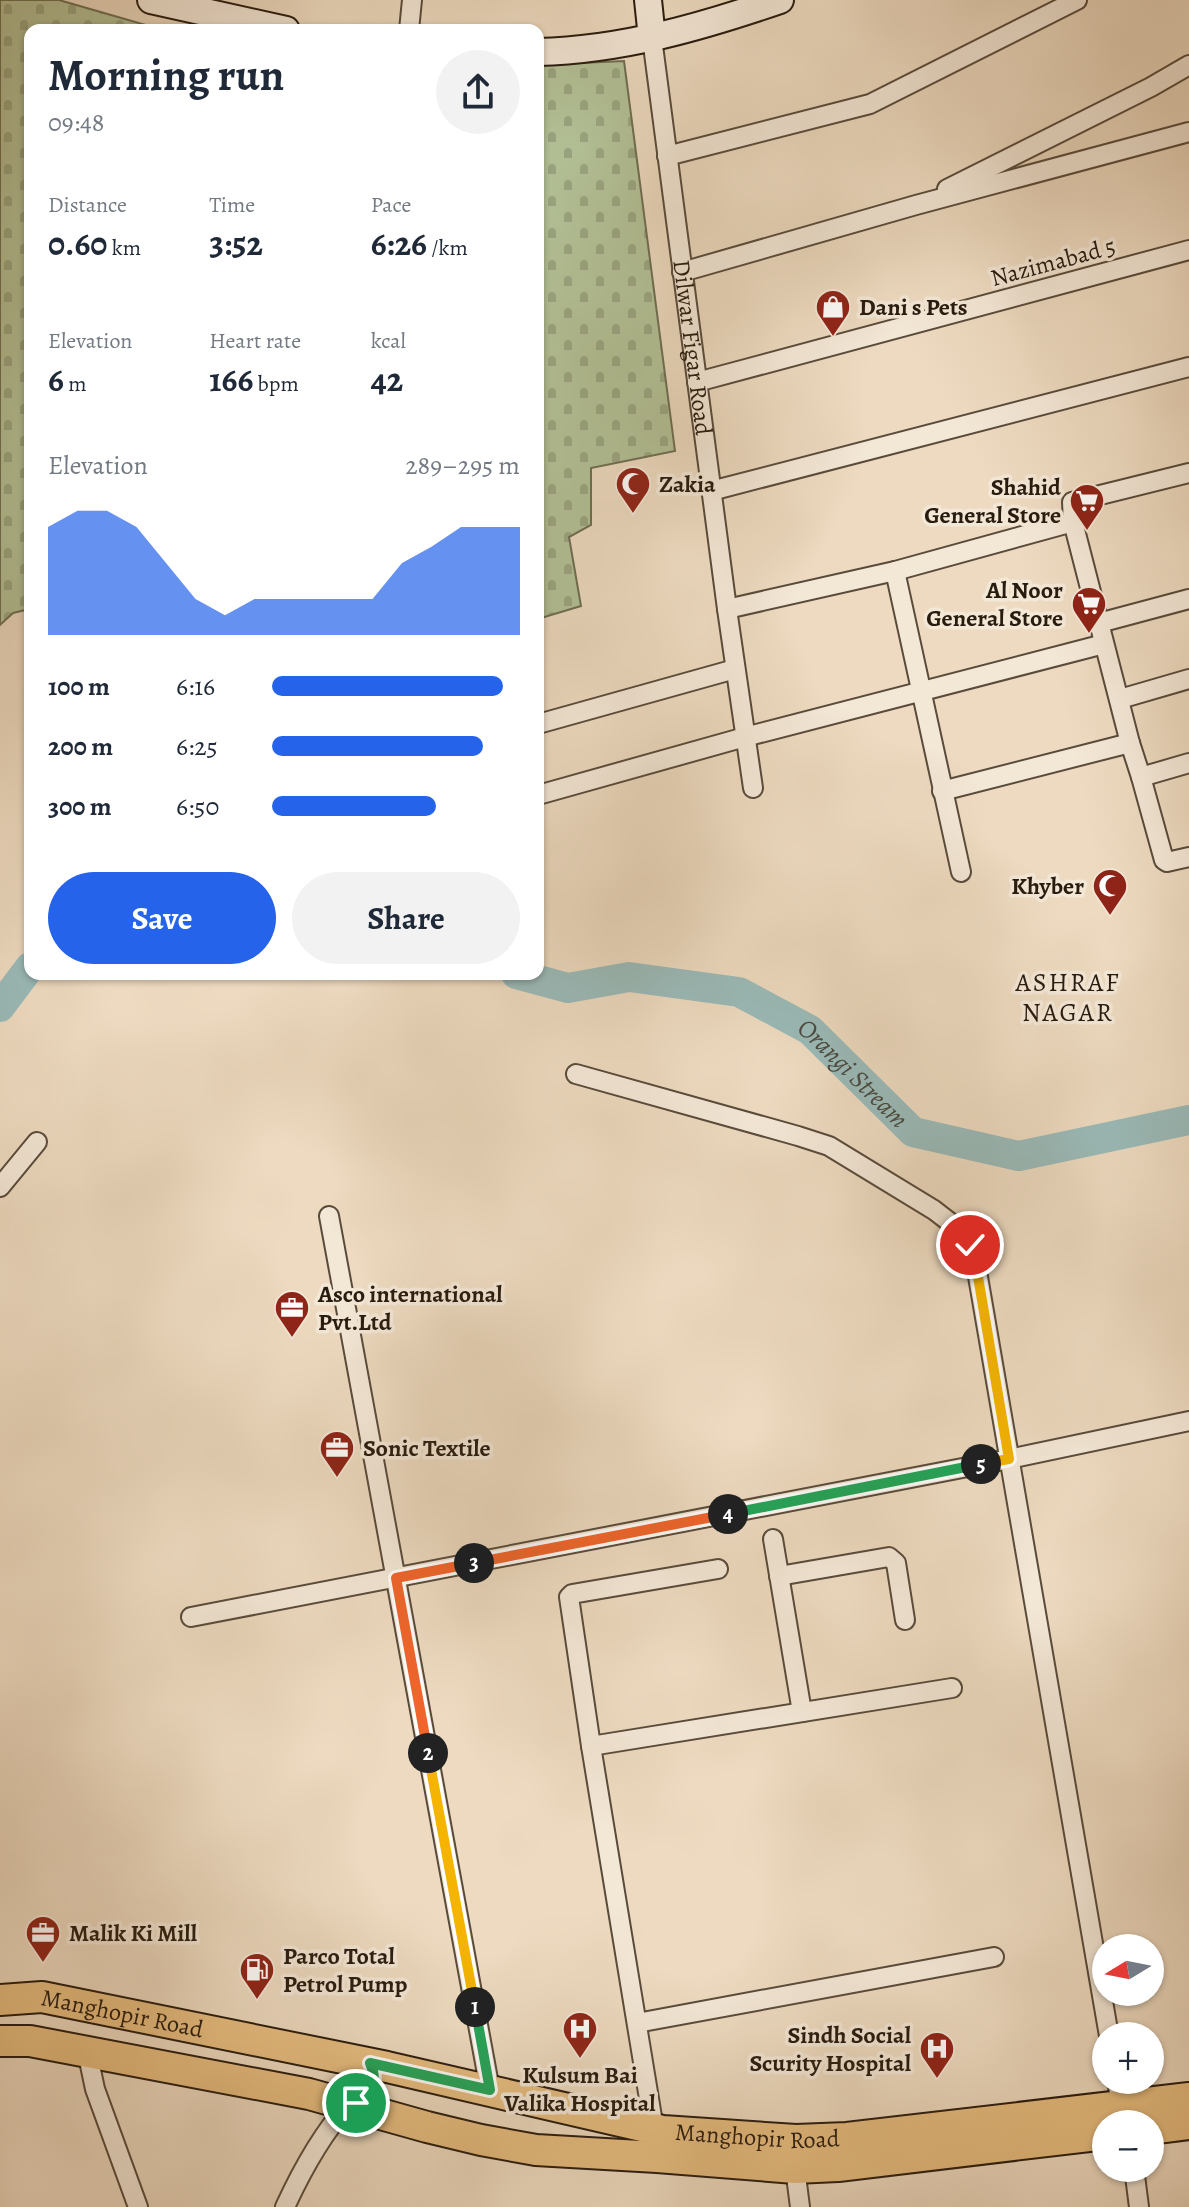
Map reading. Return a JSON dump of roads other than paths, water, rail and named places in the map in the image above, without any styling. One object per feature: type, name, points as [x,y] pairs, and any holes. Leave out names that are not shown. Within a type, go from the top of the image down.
[{"type":"main road","name":"Dilwar Figar Road","points":[[648,0],[652,38]]},
{"type":"main road","points":[[544,52],[573,51],[652,38],[780,0]]},
{"type":"main road","points":[[155,1],[259,24]]},
{"type":"main road","name":"Manghopir Road","points":[[0,2000],[42,1997],[370,2063],[654,2129],[796,2140],[847,2138],[1113,2094]]},
{"type":"main road","name":"Manghopir Road","points":[[0,2041],[30,2041],[309,2094],[481,2140],[536,2150],[795,2168],[838,2166],[1092,2136]]},
{"type":"main road","points":[[348,2105],[363,2100],[369,2094],[374,2079],[370,2063]]},
{"type":"main road","points":[[392,2117],[386,2097],[392,2077],[400,2070]]},
{"type":"main road","name":"Manghopir Road","points":[[1133,2094],[1189,2098]]},
{"type":"main road","points":[[1164,2127],[1189,2124]]},
{"type":"street","points":[[410,24],[412,0]]},
{"type":"street","points":[[667,156],[870,104],[1077,0]]},
{"type":"street","name":"Dilwar Figar Road","points":[[652,38],[753,788]]},
{"type":"street","points":[[916,205],[1189,65]]},
{"type":"street","points":[[682,272],[1189,132]]},
{"type":"street","name":"Nazimabad 5","points":[[697,382],[1189,250]]},
{"type":"street","points":[[711,491],[1189,367]]},
{"type":"street","points":[[1189,473],[1072,502],[1073,522],[1104,644],[1164,860],[1189,857]]},
{"type":"street","points":[[727,609],[895,571],[1073,522]]},
{"type":"street","points":[[895,571],[961,872]]},
{"type":"street","points":[[1099,623],[1189,599]]},
{"type":"street","points":[[544,793],[745,737],[1104,644]]},
{"type":"street","points":[[544,722],[735,669]]},
{"type":"street","points":[[1120,699],[1189,679]]},
{"type":"street","points":[[942,791],[1130,743]]},
{"type":"street","points":[[1141,777],[1189,763]]},
{"type":"street","points":[[576,1074],[829,1146],[934,1210],[956,1227],[970,1245],[1107,2022]]},
{"type":"street","points":[[0,1187],[37,1142]]},
{"type":"street","points":[[329,1216],[490,2090]]},
{"type":"street","points":[[191,1617],[1009,1459],[1189,1421]]},
{"type":"street","points":[[773,1539],[802,1712]]},
{"type":"street","points":[[779,1576],[889,1557],[896,1563],[905,1620]]},
{"type":"street","points":[[654,2129],[569,1597],[718,1569]]},
{"type":"street","points":[[591,1746],[952,1688]]},
{"type":"street","points":[[637,2023],[994,1957]]},
{"type":"street","points":[[87,2051],[95,2089],[138,2207]]},
{"type":"street","points":[[285,2207],[328,2127],[348,2105]]},
{"type":"street","points":[[795,2168],[800,2207]]},
{"type":"street","points":[[1136,2182],[1139,2207]]},
{"type":"waterway","name":"Orangi Stream","points":[[0,1007],[24,975]]},
{"type":"waterway","name":"Orangi Stream","points":[[538,980],[568,988],[629,977],[739,992],[810,1030],[913,1132],[1019,1156],[1189,1120]]},
{"type":"place","name":"Dani s Pets","points":[[833,338]]},
{"type":"place","name":"Zakia","points":[[633,515]]},
{"type":"place","name":"Shahid General Store","points":[[1087,532]]},
{"type":"place","name":"Al Noor General Store","points":[[1089,635]]},
{"type":"place","name":"Khyber","points":[[1110,917]]},
{"type":"place","name":"Asco international Pvt.Ltd","points":[[292,1339]]},
{"type":"place","name":"Sonic Textile","points":[[337,1479]]},
{"type":"place","name":"Malik Ki Mill","points":[[43,1964]]},
{"type":"place","name":"Parco Total Petrol Pump","points":[[257,2001]]},
{"type":"place","name":"Kulsum Bai Valika Hospital","points":[[580,2060]]},
{"type":"place","name":"Sindh Social Scurity Hospital","points":[[937,2080]]},
{"type":"district","name":"ASHRAF NAGAR","points":[[1068,997]]}]
